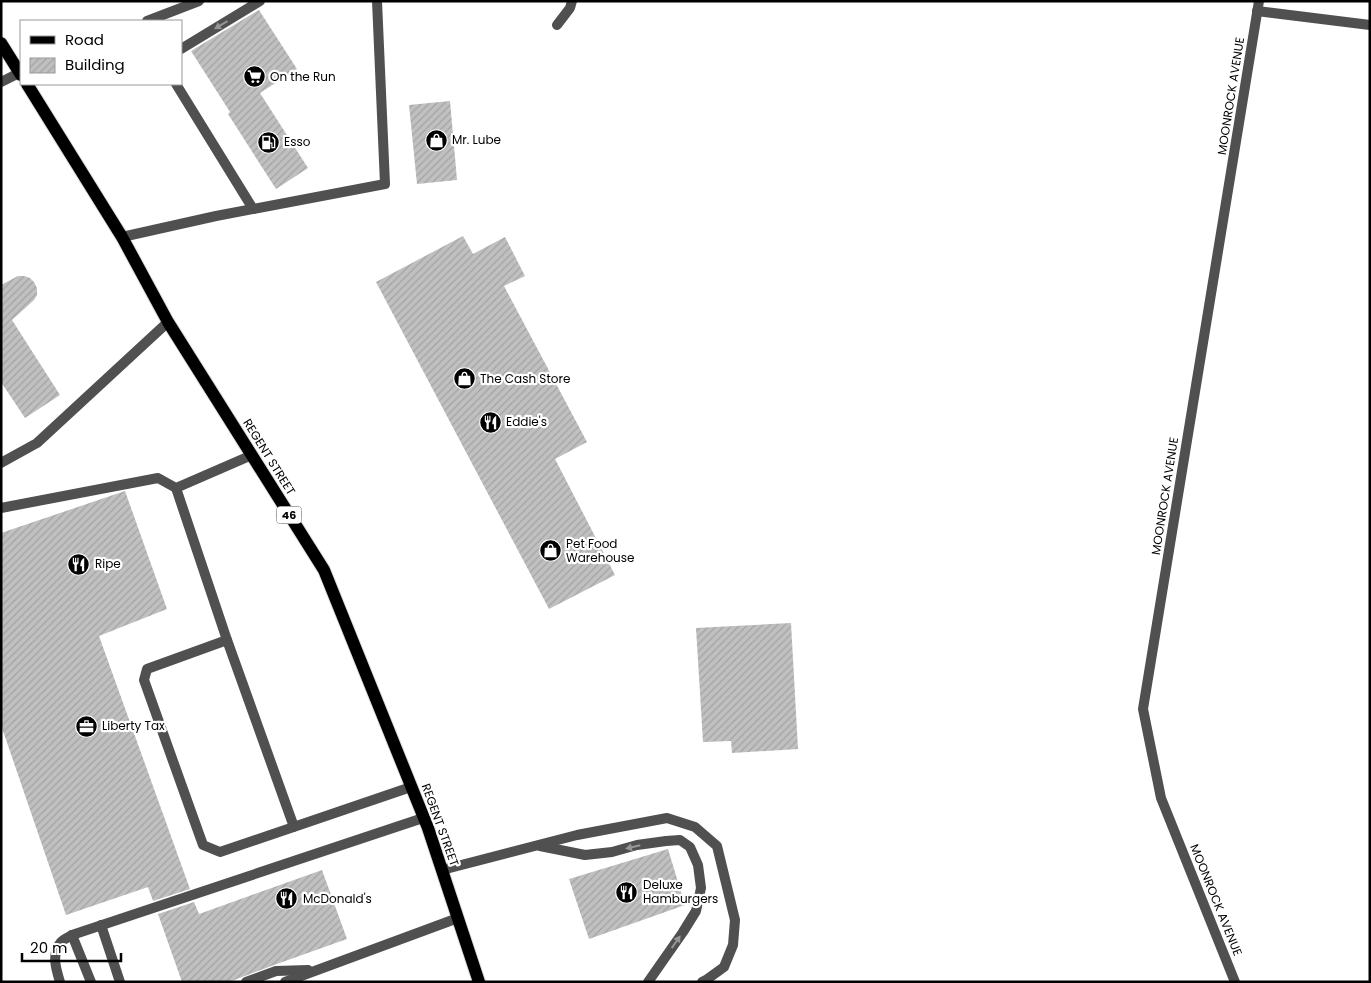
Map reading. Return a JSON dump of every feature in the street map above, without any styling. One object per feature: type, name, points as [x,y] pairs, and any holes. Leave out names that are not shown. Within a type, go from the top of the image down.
[{"type":"main road","points":[[1,43],[20,72]]},
{"type":"main road","name":"REGENT STREET","points":[[27,85],[122,237],[168,322],[324,570],[423,818],[479,982]]},
{"type":"street","points":[[150,20],[199,1]]},
{"type":"street","points":[[182,48],[260,1]]},
{"type":"street","points":[[122,237],[253,209],[385,184],[376,1]]},
{"type":"street","points":[[557,25],[570,8],[572,1]]},
{"type":"street","points":[[1258,6],[1370,25]]},
{"type":"street","name":"MOONROCK AVENUE","points":[[1235,982],[1161,798],[1143,709],[1258,6]]},
{"type":"street","points":[[1,82],[20,73]]},
{"type":"street","points":[[177,85],[253,209]]},
{"type":"street","points":[[1,463],[37,443],[168,322]]},
{"type":"street","points":[[176,488],[252,455]]},
{"type":"street","points":[[1,508],[158,478],[176,488],[294,826]]},
{"type":"street","points":[[228,640],[147,669],[144,680],[203,845],[220,852],[411,787]]},
{"type":"street","points":[[60,982],[54,964],[56,952],[62,942],[72,935],[423,818]]},
{"type":"street","points":[[442,870],[577,835],[667,818],[695,827],[718,846],[735,920],[733,944],[724,967],[702,982]]},
{"type":"street","points":[[537,846],[585,855],[612,852],[638,845],[680,840],[690,847],[698,865],[701,888],[696,911],[648,982]]},
{"type":"street","points":[[285,982],[458,918]]},
{"type":"street","points":[[102,925],[120,982]]},
{"type":"street","points":[[72,935],[90,982]]},
{"type":"street","points":[[246,982],[276,972],[317,970]]},
{"type":"building","points":[[259,10],[297,69],[260,93],[308,168],[276,189],[228,114],[230,112],[191,51]]},
{"type":"building","points":[[450,101],[457,180],[417,184],[409,105]]},
{"type":"building","points":[[463,236],[473,254],[505,237],[525,276],[504,286],[587,442],[555,459],[615,575],[549,609],[376,282]]},
{"type":"building","points":[[18,276],[30,278],[34,282],[37,288],[37,295],[12,320],[60,395],[25,418],[1,382],[1,285]]},
{"type":"building","points":[[125,491],[167,609],[99,636],[190,889],[153,901],[148,887],[66,915],[1,725],[1,533]]},
{"type":"building","points":[[791,623],[798,749],[732,753],[731,741],[703,742],[696,628]]},
{"type":"building","name":"Deluxe Hamburgers","points":[[668,849],[685,905],[589,939],[569,879]]},
{"type":"building","name":"McDonald's","points":[[322,870],[347,939],[229,982],[182,982],[158,914],[194,902],[199,914]]},
{"type":"place","name":"On the Run","points":[[254,77]]},
{"type":"place","name":"Mr. Lube","points":[[436,140]]},
{"type":"place","name":"Esso","points":[[268,142]]},
{"type":"place","name":"The Cash Store","points":[[464,379]]},
{"type":"place","name":"Eddie's","points":[[490,422]]},
{"type":"place","name":"Pet Food Warehouse","points":[[550,551]]},
{"type":"place","name":"Ripe","points":[[79,564]]},
{"type":"place","name":"Liberty Tax","points":[[86,726]]},
{"type":"place","name":"Deluxe Hamburgers","points":[[627,892]]},
{"type":"place","name":"McDonald's","points":[[287,899]]}]
